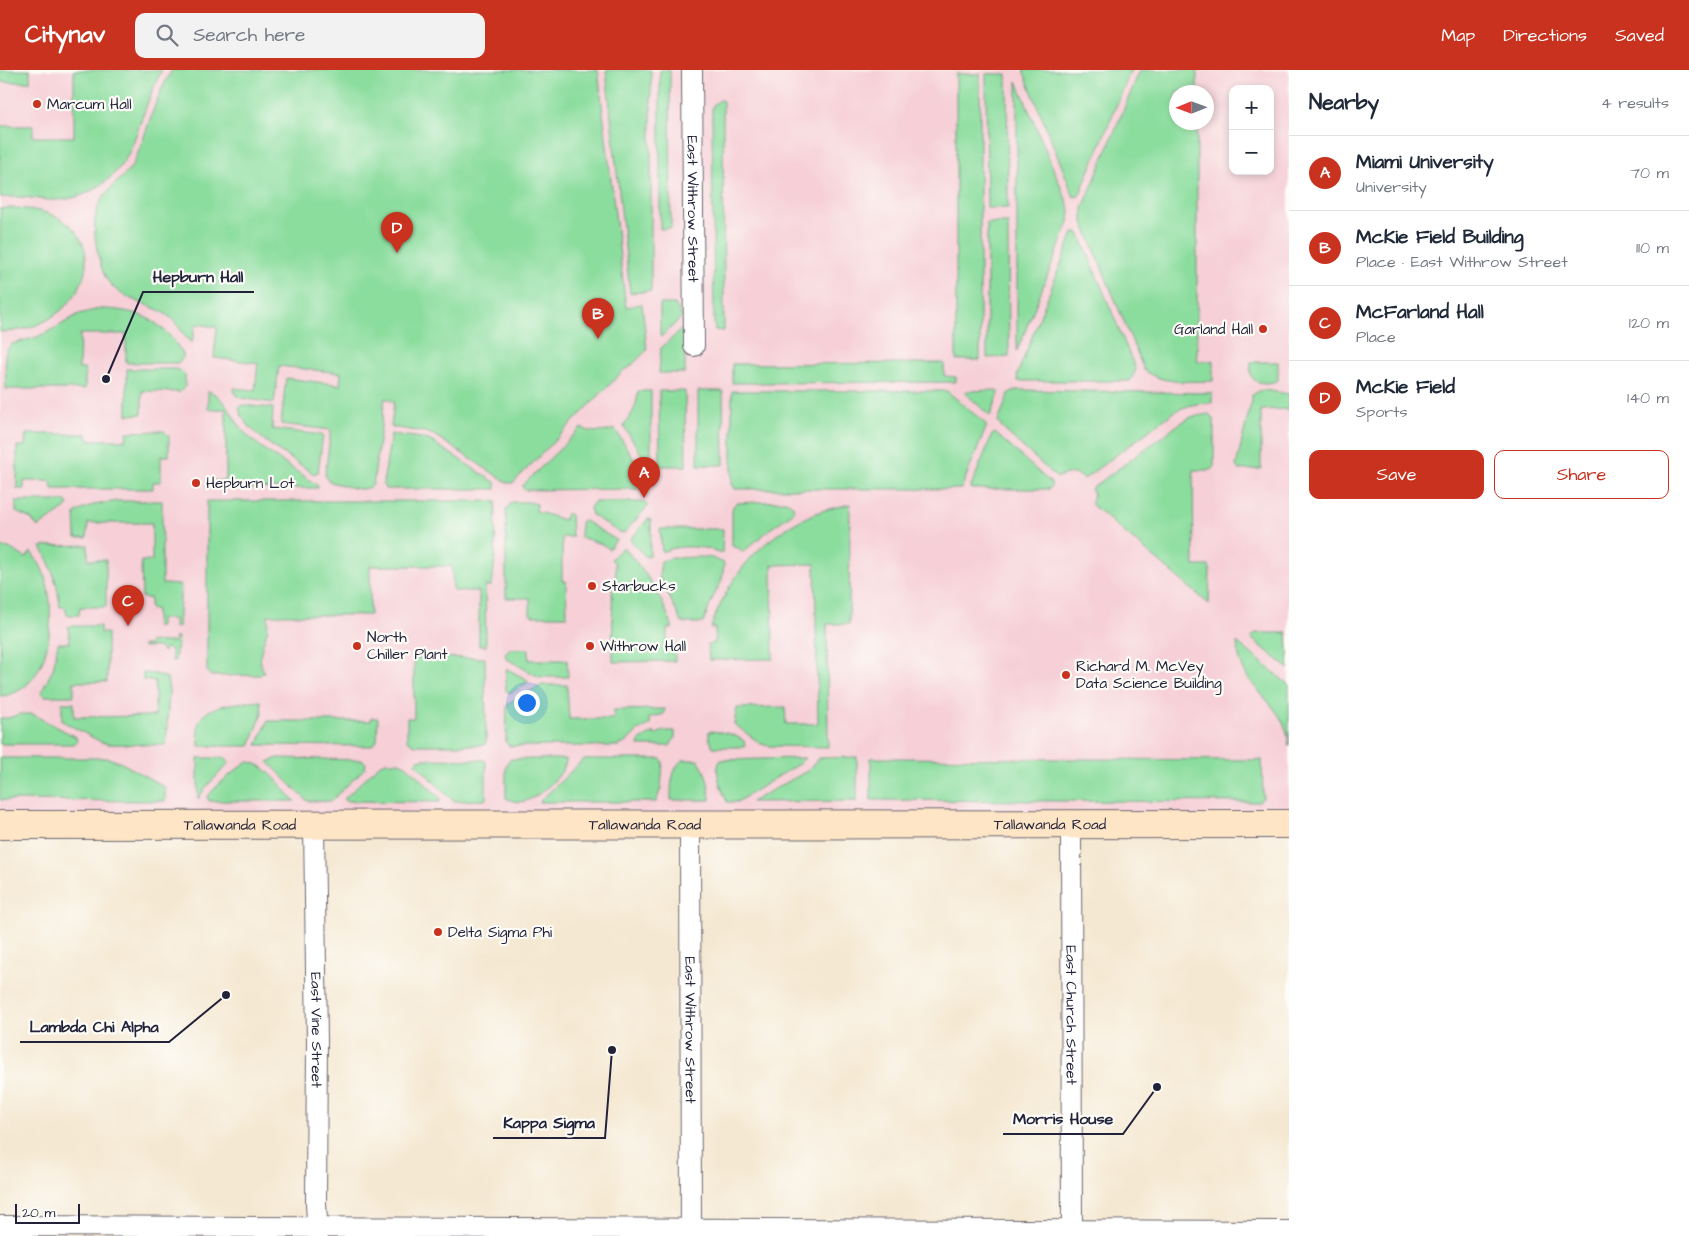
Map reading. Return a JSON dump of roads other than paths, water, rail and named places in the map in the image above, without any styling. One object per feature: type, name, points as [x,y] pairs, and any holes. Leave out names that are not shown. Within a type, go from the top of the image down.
[{"type":"street","name":"East Withrow Street","points":[[692,70],[694,346]]},
{"type":"street","name":"East Withrow Street","points":[[690,824],[691,1232]]},
{"type":"street","name":"East Church Street","points":[[1071,824],[1072,1233]]},
{"type":"street","name":"Tallawanda Road","points":[[0,825],[1289,824]]},
{"type":"street","name":"East Vine Street","points":[[314,825],[317,1041],[316,1204],[318,1232]]},
{"type":"street","points":[[0,1226],[318,1232],[1072,1233],[1289,1231]]},
{"type":"place","name":"Marcum Hall","points":[[37,104]]},
{"type":"place","name":"McKie Field","points":[[397,253]]},
{"type":"place","name":"Garland Hall","points":[[1263,329]]},
{"type":"place","name":"McKie Field Building","points":[[598,339]]},
{"type":"place","name":"Hepburn Hall","points":[[106,379]]},
{"type":"place","name":"Hepburn Lot","points":[[196,483]]},
{"type":"place","name":"Miami University","points":[[644,498]]},
{"type":"place","name":"Starbucks","points":[[592,586]]},
{"type":"place","name":"McFarland Hall","points":[[128,626]]},
{"type":"place","name":"North Chiller Plant","points":[[357,646]]},
{"type":"place","name":"Withrow Hall","points":[[590,646]]},
{"type":"place","name":"Richard M. McVey Data Science Building","points":[[1066,675]]},
{"type":"place","name":"Delta Sigma Phi","points":[[438,932]]},
{"type":"place","name":"Lambda Chi Alpha","points":[[226,995]]},
{"type":"place","name":"Kappa Sigma","points":[[612,1050]]},
{"type":"place","name":"Morris House","points":[[1157,1087]]}]
